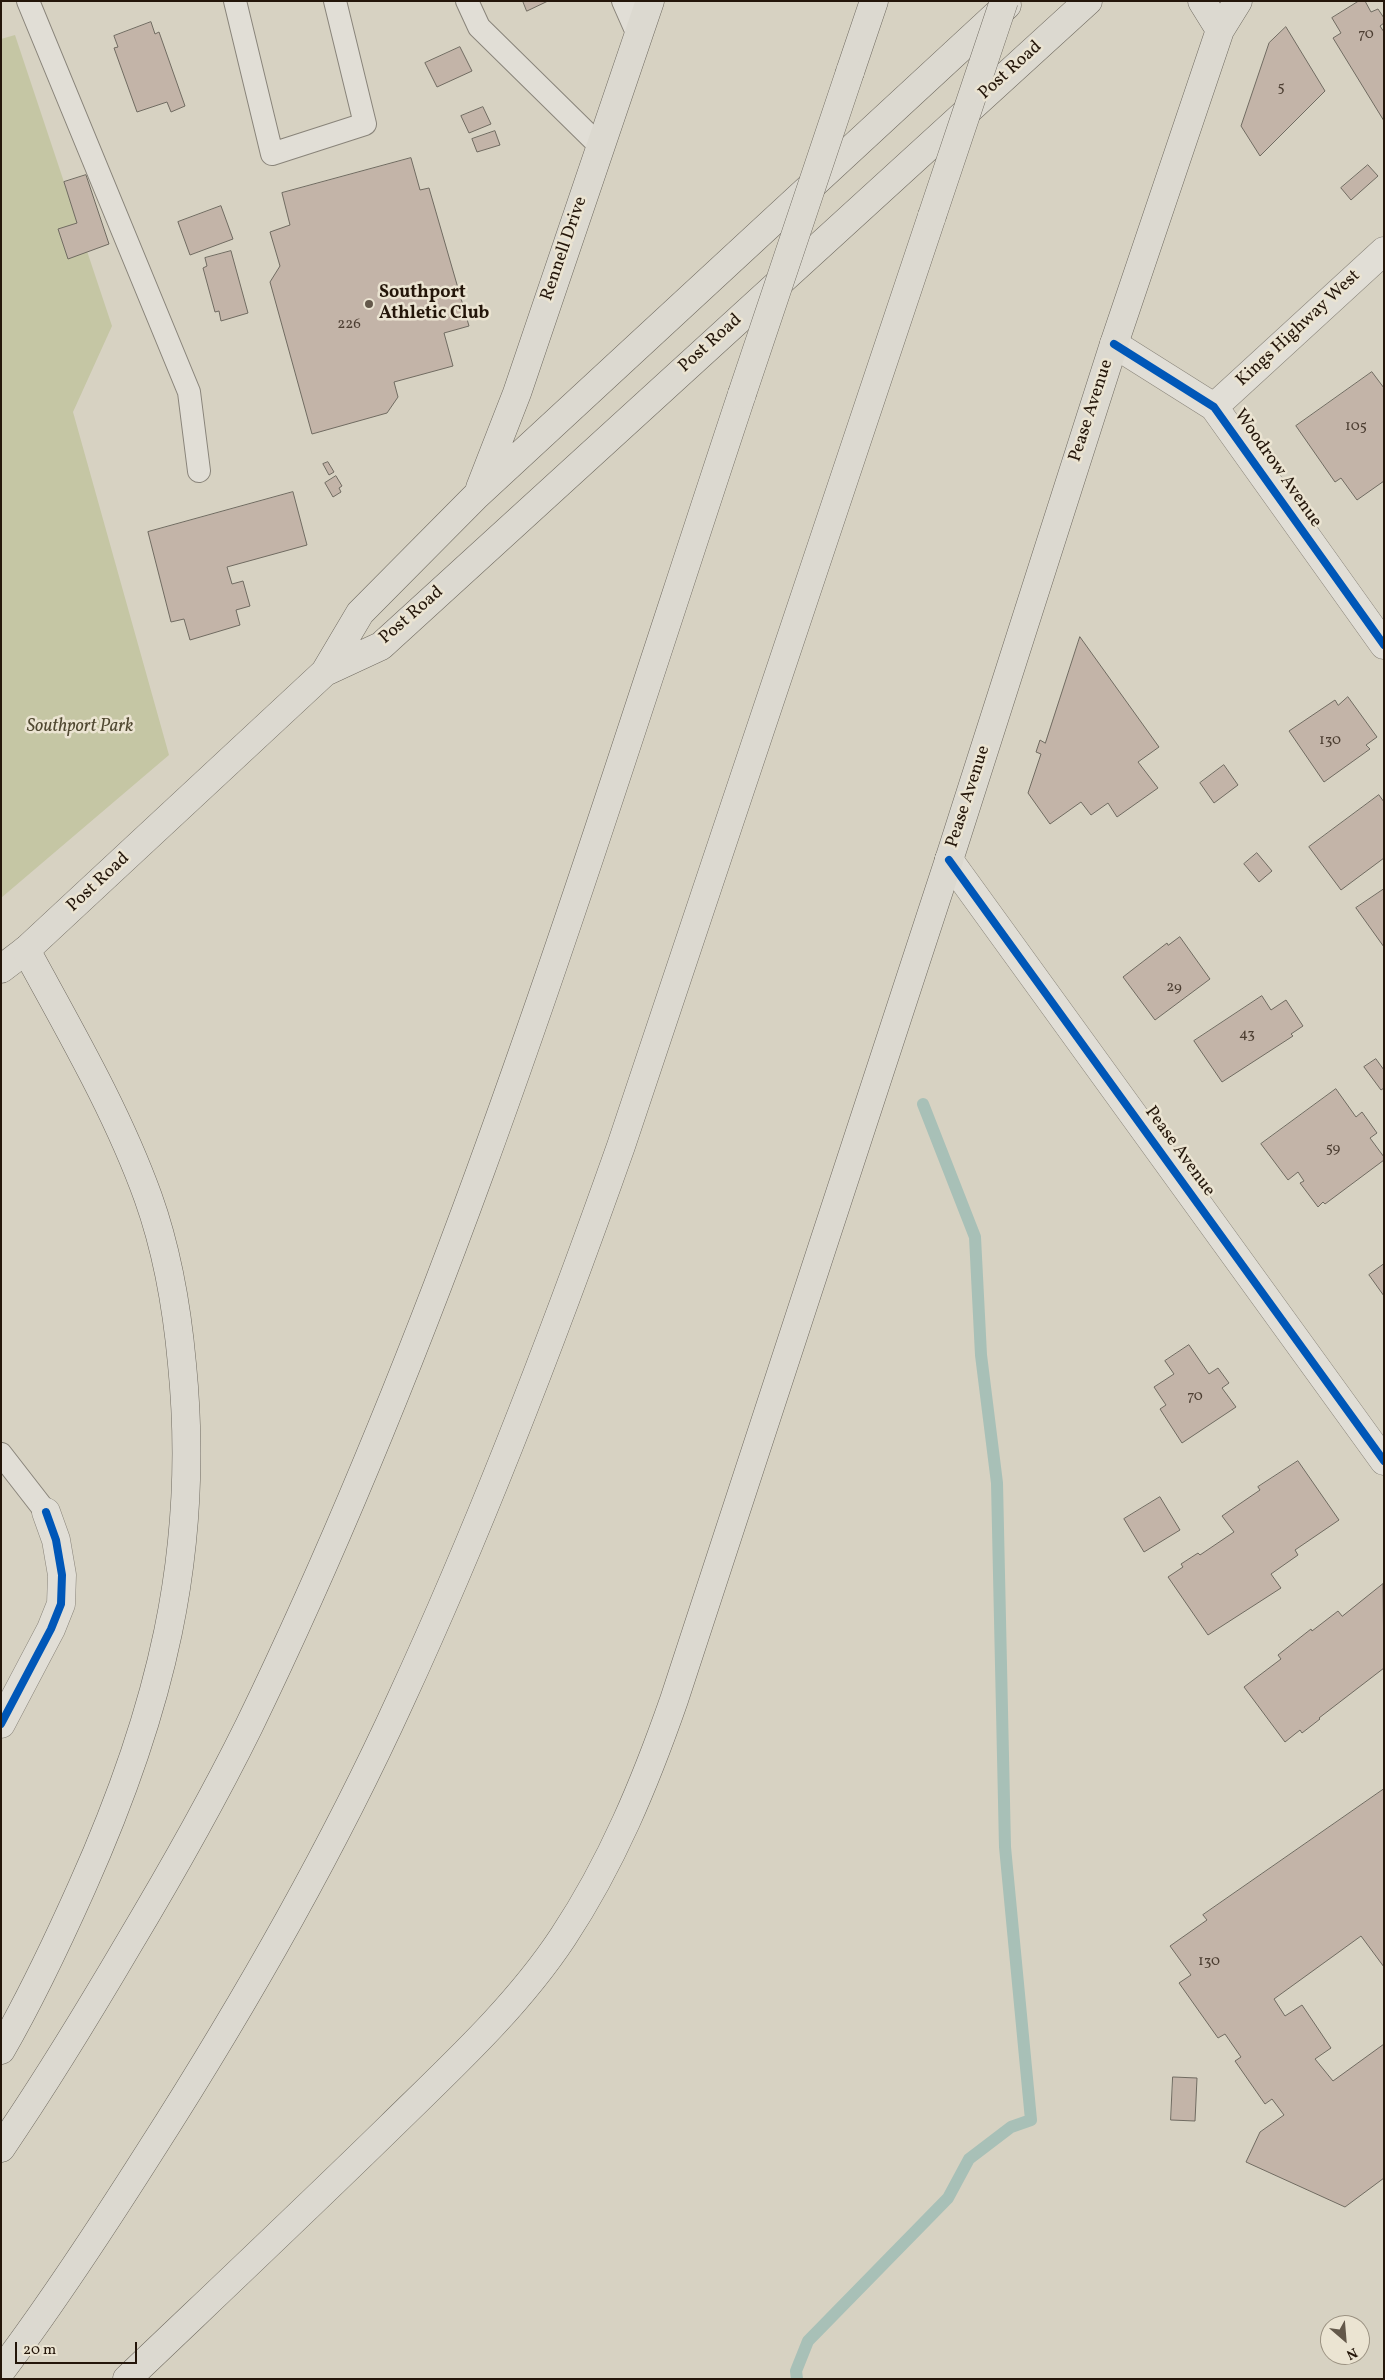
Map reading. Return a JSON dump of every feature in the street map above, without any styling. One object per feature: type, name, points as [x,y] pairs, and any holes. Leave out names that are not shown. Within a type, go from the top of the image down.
[{"type":"main road","name":"Rennell Drive","points":[[477,495],[517,393],[650,1]]},
{"type":"main road","points":[[1,2148],[98,1996],[175,1865],[247,1729],[314,1586],[376,1443],[432,1303],[488,1151],[874,1]]},
{"type":"main road","points":[[1,2371],[106,2220],[187,2094],[262,1968],[334,1836],[400,1702],[461,1564],[571,1286],[621,1146],[1004,1]]},
{"type":"main road","name":"Post Road","points":[[1,969],[26,950],[325,672],[360,613],[477,495],[1012,1]]},
{"type":"main road","name":"Post Road","points":[[325,672],[381,646],[1088,1]]},
{"type":"main road","points":[[1202,1],[1220,30]]},
{"type":"main road","name":"Pease Avenue","points":[[949,860],[1114,344],[1220,30],[1238,1]]},
{"type":"main road","points":[[127,2379],[347,2169],[447,2071],[504,2011],[562,1938],[598,1880],[626,1824],[651,1764],[670,1709],[949,860]]},
{"type":"main road","points":[[1,2050],[60,1938],[93,1863],[122,1794],[146,1719],[165,1652],[176,1593],[185,1526],[187,1463],[185,1397],[179,1334],[168,1271],[149,1199],[120,1128],[26,950]]},
{"type":"street","name":"Kings Highway West","points":[[1214,407],[1384,251]]},
{"type":"street","name":"Woodrow Avenue","points":[[1114,344],[1214,407],[1384,646]]},
{"type":"street","name":"Pease Avenue","points":[[949,860],[1384,1461]]},
{"type":"street","points":[[1,1724],[51,1629],[61,1604],[62,1575],[56,1540],[46,1512]]},
{"type":"lane","points":[[28,1],[189,392],[199,471]]},
{"type":"lane","points":[[235,1],[272,154],[365,124],[335,1]]},
{"type":"lane","points":[[467,1],[479,27],[600,146]]},
{"type":"lane","points":[[623,1],[638,35]]},
{"type":"lane","points":[[1,1454],[46,1512]]},
{"type":"green space","name":"Southport Park","points":[[15,35],[112,326],[73,412],[169,755],[1,898],[1,39]]},
{"type":"building","points":[[523,1],[548,1],[527,11]]},
{"type":"building","points":[[1359,1],[1365,1],[1371,12],[1378,9],[1384,18],[1384,23],[1380,26],[1384,32],[1384,121],[1333,38],[1341,33],[1332,18]]},
{"type":"building","points":[[151,22],[155,34],[159,32],[185,106],[171,112],[167,102],[137,112],[114,48],[118,47],[114,36]]},
{"type":"building","points":[[1286,27],[1325,91],[1260,156],[1241,126],[1269,43]]},
{"type":"building","points":[[460,47],[472,71],[437,87],[425,63]]},
{"type":"building","points":[[483,107],[491,124],[469,133],[461,116]]},
{"type":"building","points":[[495,131],[500,145],[477,152],[472,139]]},
{"type":"building","name":"Southport Athletic Club","points":[[411,158],[420,190],[429,188],[469,326],[444,333],[453,366],[394,382],[398,397],[387,413],[312,434],[270,282],[280,266],[270,232],[290,225],[282,193]]},
{"type":"building","points":[[1368,165],[1378,176],[1351,200],[1341,188]]},
{"type":"building","points":[[86,175],[109,244],[68,259],[58,229],[77,223],[64,182]]},
{"type":"building","points":[[221,206],[233,239],[190,255],[178,222]]},
{"type":"building","points":[[231,251],[248,313],[221,321],[219,311],[215,312],[203,268],[207,266],[205,258]]},
{"type":"building","points":[[1372,372],[1384,388],[1384,481],[1357,500],[1341,478],[1335,482],[1296,426]]},
{"type":"building","points":[[328,462],[334,472],[329,475],[323,464]]},
{"type":"building","points":[[336,476],[342,486],[339,488],[341,492],[333,497],[325,483]]},
{"type":"building","points":[[293,492],[307,545],[227,567],[232,584],[243,581],[250,606],[236,610],[240,625],[190,640],[184,619],[171,622],[148,532]]},
{"type":"building","points":[[1080,637],[1159,747],[1138,762],[1158,788],[1117,817],[1108,803],[1091,815],[1081,802],[1050,824],[1028,793],[1041,754],[1036,752],[1040,740],[1045,743]]},
{"type":"building","points":[[1348,697],[1377,737],[1366,745],[1370,749],[1324,782],[1289,731],[1335,700],[1338,705]]},
{"type":"building","points":[[1224,765],[1238,785],[1214,803],[1200,783]]},
{"type":"building","points":[[1379,795],[1384,802],[1384,858],[1341,890],[1309,847]]},
{"type":"building","points":[[1257,853],[1272,871],[1259,882],[1244,864]]},
{"type":"building","points":[[1384,889],[1384,947],[1356,908]]},
{"type":"building","points":[[1180,937],[1210,979],[1155,1020],[1123,977],[1167,943],[1168,945]]},
{"type":"building","points":[[1262,996],[1271,1010],[1286,1000],[1303,1026],[1291,1034],[1293,1036],[1222,1082],[1194,1041]]},
{"type":"building","points":[[1376,1059],[1384,1070],[1384,1088],[1381,1090],[1364,1067]]},
{"type":"building","points":[[1336,1089],[1356,1117],[1362,1112],[1377,1133],[1370,1138],[1384,1157],[1384,1160],[1325,1204],[1323,1202],[1318,1207],[1300,1183],[1304,1181],[1298,1172],[1288,1180],[1261,1144]]},
{"type":"building","points":[[1384,1264],[1384,1296],[1369,1275]]},
{"type":"building","points":[[1189,1345],[1209,1374],[1218,1368],[1229,1383],[1222,1388],[1236,1407],[1182,1443],[1160,1409],[1166,1405],[1154,1387],[1174,1374],[1165,1361]]},
{"type":"building","points":[[1298,1461],[1339,1520],[1295,1550],[1298,1555],[1271,1574],[1281,1588],[1208,1635],[1168,1577],[1183,1567],[1181,1564],[1198,1553],[1200,1555],[1234,1532],[1222,1516],[1260,1490],[1258,1487]]},
{"type":"building","points":[[1160,1497],[1180,1530],[1144,1552],[1124,1519]]},
{"type":"building","points":[[1383,1584],[1384,1668],[1302,1733],[1300,1730],[1285,1742],[1244,1687],[1281,1659],[1278,1655],[1311,1629],[1312,1631],[1338,1611],[1342,1616]]},
{"type":"building","points":[[1384,1789],[1384,1967],[1361,1936],[1274,1999],[1285,2016],[1302,2005],[1331,2048],[1315,2059],[1333,2081],[1384,2044],[1384,2178],[1345,2207],[1246,2162],[1260,2132],[1284,2115],[1272,2099],[1265,2104],[1235,2061],[1241,2057],[1225,2034],[1218,2038],[1179,1983],[1191,1975],[1170,1946],[1207,1920],[1203,1915]]},
{"type":"building","points":[[1173,2077],[1197,2078],[1195,2121],[1171,2120]]},
{"type":"waterway","points":[[797,2379],[796,2371],[808,2341],[948,2198],[969,2159],[1011,2127],[1031,2120],[1005,1847],[997,1483],[981,1355],[975,1237],[923,1104]]},
{"type":"cycle path","points":[[1114,344],[1214,407],[1384,645]]},
{"type":"cycle path","points":[[949,860],[1384,1461]]},
{"type":"cycle path","points":[[1,1724],[51,1629],[61,1604],[62,1575],[56,1540],[46,1512]]},
{"type":"place","name":"Southport Athletic Club","points":[[369,304]]}]
